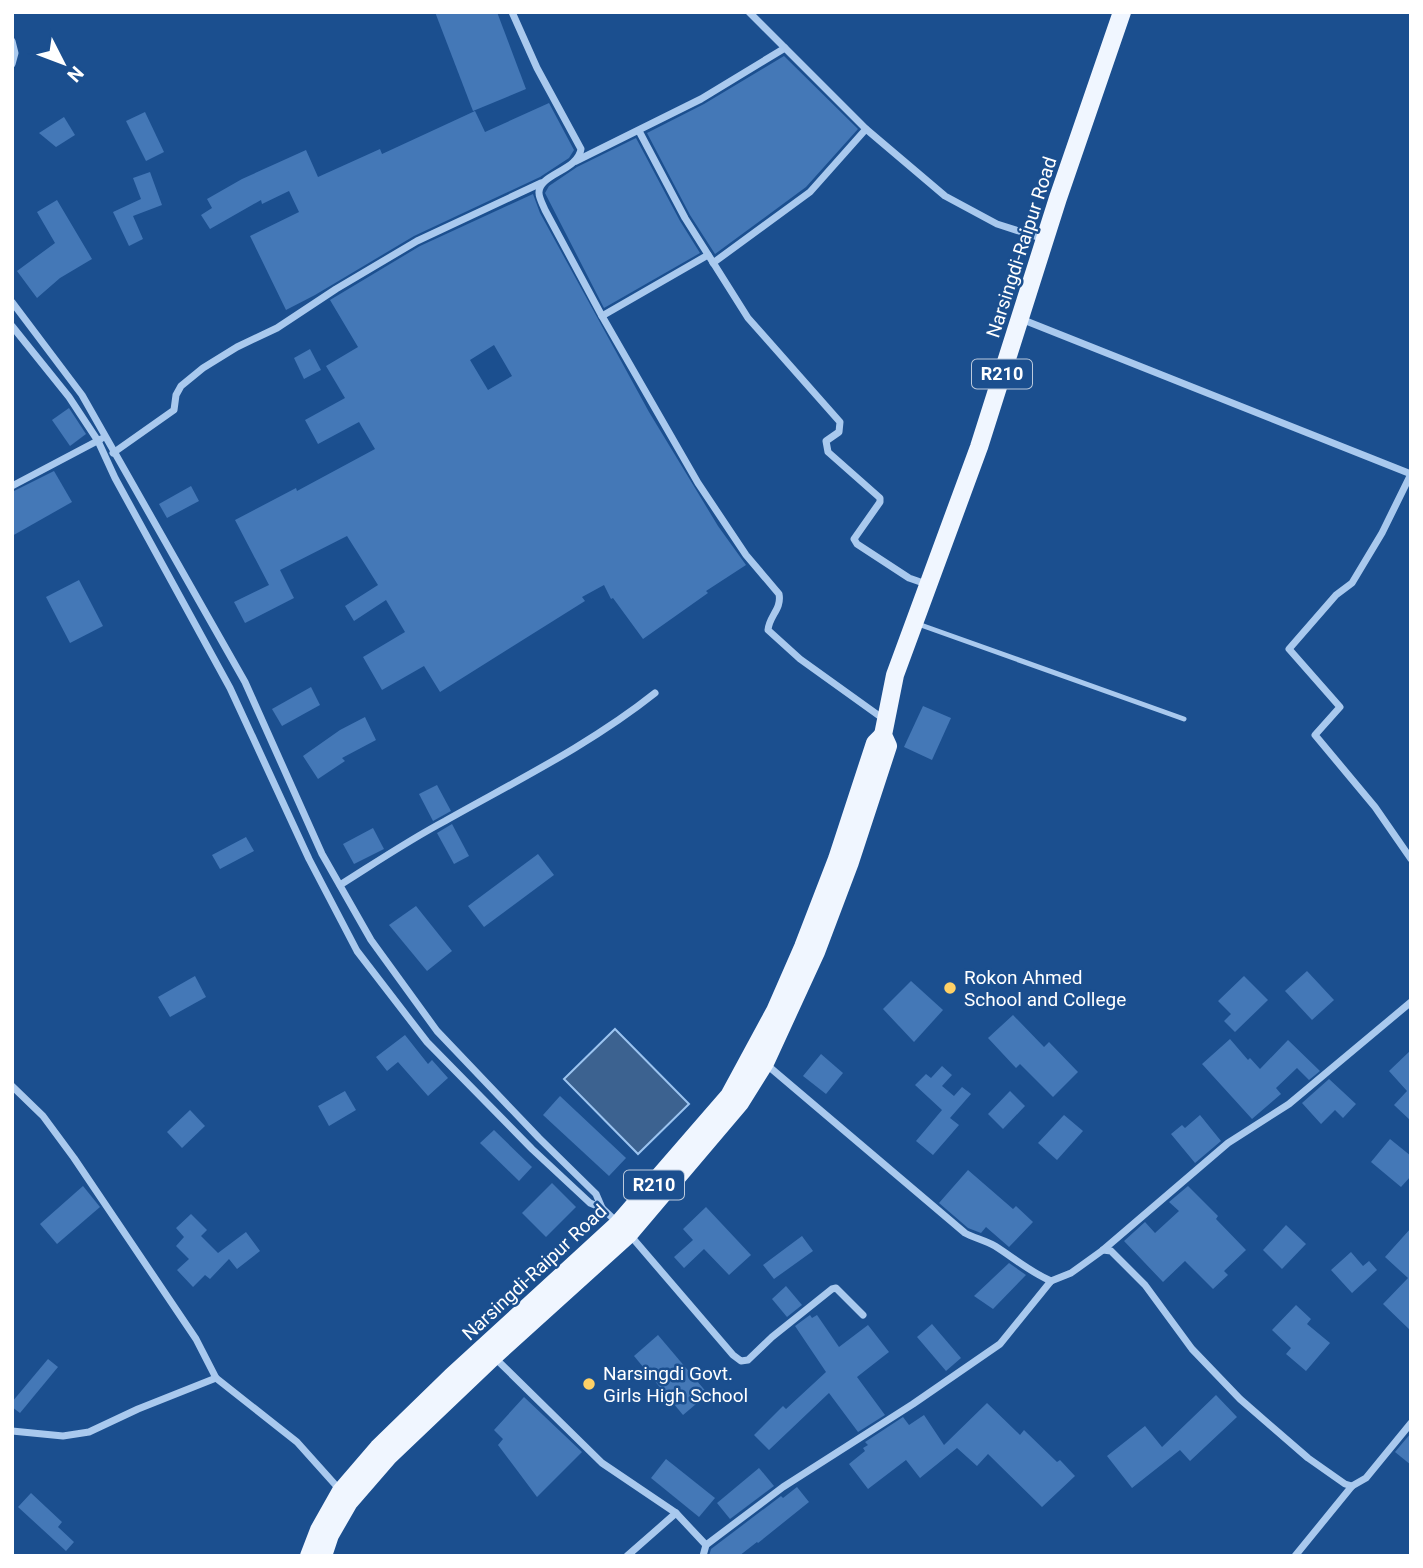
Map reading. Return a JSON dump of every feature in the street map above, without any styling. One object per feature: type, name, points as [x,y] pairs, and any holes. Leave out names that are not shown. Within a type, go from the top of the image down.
[{"type":"main road","name":"Narsingdi-Raipur Road","points":[[323,1556],[345,1497],[624,1229],[740,1103],[759,1059],[816,952],[850,862],[888,747],[885,728],[895,676],[979,447],[1122,12]]},
{"type":"main road","name":"Narsingdi-Raipur Road","points":[[309,1556],[318,1530],[345,1497],[378,1448],[451,1377],[624,1229]]},
{"type":"street","points":[[512,12],[537,68],[581,149],[580,155],[573,163]]},
{"type":"street","points":[[749,12],[866,130],[945,196],[997,225],[1045,240]]},
{"type":"street","points":[[12,41],[15,53],[12,64]]},
{"type":"street","points":[[113,453],[174,410],[176,395],[181,386],[202,368],[277,328],[417,241],[545,181],[573,163],[701,99],[785,48]]},
{"type":"street","points":[[603,316],[711,259],[810,192],[866,130]]},
{"type":"street","points":[[639,131],[685,219],[748,318],[840,422],[839,432],[826,441],[828,452],[880,498],[880,502],[856,533],[854,539],[857,544],[909,578],[929,585]]},
{"type":"street","points":[[545,181],[539,191],[541,200],[603,316],[719,517],[780,595],[778,610],[768,624],[768,629],[800,659],[885,728]]},
{"type":"street","points":[[12,302],[82,395],[115,478],[230,688],[309,859],[357,951],[427,1042],[531,1149],[590,1203],[602,1208],[624,1229],[741,1361],[748,1360],[832,1289],[841,1291],[863,1315]]},
{"type":"street","points":[[1019,319],[1411,474],[1382,533],[1352,583],[1336,595],[1289,649],[1340,706],[1315,735],[1375,807],[1411,859]]},
{"type":"street","points":[[12,326],[113,453],[245,682],[322,854],[371,940],[437,1031],[596,1194],[602,1208]]},
{"type":"street","points":[[12,486],[101,439]]},
{"type":"street","points":[[340,885],[442,822],[540,769],[633,710],[654,693]]},
{"type":"street","points":[[703,1556],[706,1545],[783,1488],[1000,1344],[1051,1281],[1071,1273],[1103,1250],[1228,1143],[1289,1104],[1411,1002]]},
{"type":"street","points":[[759,1059],[965,1233],[990,1243],[1033,1273],[1051,1281]]},
{"type":"street","points":[[12,1086],[43,1116],[74,1158],[196,1339],[216,1378],[297,1442],[345,1497]]},
{"type":"street","points":[[1103,1250],[1111,1251],[1145,1285],[1192,1349],[1240,1399],[1308,1458],[1352,1486]]},
{"type":"street","points":[[493,1357],[602,1463],[676,1513],[706,1545]]},
{"type":"street","points":[[12,1431],[63,1436],[89,1432],[216,1378]]},
{"type":"street","points":[[1295,1556],[1352,1486],[1366,1478],[1411,1423]]},
{"type":"street","points":[[627,1556],[676,1513]]},
{"type":"lane","points":[[915,623],[1184,719]]},
{"type":"water","points":[[615,1029],[689,1104],[638,1154],[564,1079]]},
{"type":"building","points":[[435,12],[497,12],[526,89],[473,111]]},
{"type":"building","points":[[784,56],[858,129],[806,187],[715,254],[690,215],[647,133],[704,104]]},
{"type":"building","points":[[549,103],[574,150],[569,158],[540,177],[414,236],[286,310],[250,236],[299,212],[289,191],[262,204],[261,200],[210,229],[201,215],[212,208],[207,199],[242,179],[306,150],[318,177],[380,149],[382,154],[475,111],[485,132]]},
{"type":"building","points":[[145,112],[164,152],[146,161],[126,121]]},
{"type":"building","points":[[64,117],[75,135],[56,147],[39,133]]},
{"type":"building","points":[[636,138],[700,253],[604,308],[545,193],[549,186],[577,167]]},
{"type":"building","points":[[150,172],[162,205],[133,216],[143,239],[129,246],[113,212],[141,199],[133,178]]},
{"type":"building","points":[[533,194],[540,213],[649,412],[718,526],[746,565],[706,591],[708,593],[643,639],[613,598],[611,599],[604,585],[582,597],[585,601],[440,692],[424,666],[382,690],[363,657],[405,632],[386,600],[354,621],[345,606],[378,585],[347,536],[280,570],[294,598],[245,623],[234,602],[269,585],[235,520],[296,488],[297,491],[375,449],[359,422],[318,444],[305,420],[345,398],[326,366],[358,347],[330,300],[420,246]],"holes":[[[494,345],[512,376],[488,390],[470,360]]]},
{"type":"building","points":[[57,200],[92,259],[60,278],[37,298],[17,271],[55,243],[37,212]]},
{"type":"building","points":[[310,349],[321,370],[304,379],[294,358]]},
{"type":"building","points":[[69,408],[86,434],[70,446],[52,420]]},
{"type":"building","points":[[54,471],[72,502],[12,536],[12,492]]},
{"type":"building","points":[[191,486],[199,501],[167,518],[159,504]]},
{"type":"building","points":[[79,580],[103,626],[70,643],[46,597]]},
{"type":"building","points":[[311,687],[320,705],[282,726],[272,709]]},
{"type":"building","points":[[923,706],[951,718],[932,760],[904,747]]},
{"type":"building","points":[[365,717],[376,740],[342,758],[345,761],[318,779],[303,756],[340,730]]},
{"type":"building","points":[[437,785],[451,811],[433,821],[419,794]]},
{"type":"building","points":[[452,824],[469,856],[454,864],[437,833]]},
{"type":"building","points":[[373,828],[384,849],[354,864],[343,844]]},
{"type":"building","points":[[246,837],[254,851],[220,869],[212,855]]},
{"type":"building","points":[[538,854],[554,875],[484,927],[468,906]]},
{"type":"building","points":[[416,906],[452,951],[427,971],[389,925]]},
{"type":"building","points":[[1307,971],[1334,1000],[1312,1020],[1285,991]]},
{"type":"building","points":[[195,976],[206,997],[170,1017],[158,997]]},
{"type":"building","points":[[1244,976],[1268,1000],[1235,1032],[1224,1021],[1231,1014],[1218,1001]]},
{"type":"building","points":[[911,981],[943,1010],[914,1042],[883,1009]]},
{"type":"building","points":[[1013,1015],[1044,1047],[1049,1042],[1078,1072],[1053,1097],[1020,1064],[1016,1068],[988,1038]]},
{"type":"building","points":[[405,1035],[428,1064],[432,1060],[448,1078],[428,1096],[398,1062],[387,1071],[376,1057]]},
{"type":"building","points":[[1230,1039],[1248,1060],[1250,1058],[1260,1069],[1288,1040],[1320,1071],[1309,1080],[1297,1068],[1276,1088],[1281,1094],[1252,1119],[1202,1064]]},
{"type":"building","points":[[1411,1050],[1411,1121],[1394,1105],[1407,1091],[1389,1071]]},
{"type":"building","points":[[821,1054],[843,1073],[826,1094],[803,1076]]},
{"type":"building","points":[[942,1066],[952,1075],[942,1086],[954,1096],[962,1087],[971,1094],[950,1118],[959,1125],[933,1155],[916,1141],[942,1110],[915,1085],[926,1074],[931,1078]]},
{"type":"building","points":[[1329,1079],[1356,1104],[1343,1118],[1335,1110],[1321,1124],[1302,1103]]},
{"type":"building","points":[[345,1091],[356,1110],[329,1126],[318,1106]]},
{"type":"building","points":[[1010,1091],[1025,1106],[1003,1129],[988,1114]]},
{"type":"building","points":[[560,1096],[626,1158],[609,1176],[543,1115]]},
{"type":"building","points":[[190,1110],[205,1126],[182,1148],[167,1132]]},
{"type":"building","points":[[1064,1115],[1083,1131],[1057,1160],[1038,1143]]},
{"type":"building","points":[[1200,1115],[1221,1141],[1195,1163],[1171,1134],[1182,1125],[1185,1128]]},
{"type":"building","points":[[494,1130],[532,1167],[519,1181],[480,1143]]},
{"type":"building","points":[[1390,1139],[1411,1156],[1411,1176],[1401,1187],[1371,1162]]},
{"type":"building","points":[[968,1170],[1013,1209],[1016,1206],[1033,1222],[1009,1247],[986,1227],[981,1233],[968,1228],[939,1203]]},
{"type":"building","points":[[552,1183],[576,1207],[546,1237],[522,1213]]},
{"type":"building","points":[[83,1186],[100,1207],[57,1244],[40,1224]]},
{"type":"building","points":[[1188,1186],[1246,1250],[1224,1271],[1228,1275],[1213,1289],[1185,1261],[1163,1282],[1124,1241],[1145,1222],[1155,1233],[1179,1211],[1169,1202]]},
{"type":"building","points":[[706,1207],[751,1255],[729,1275],[704,1249],[684,1268],[674,1257],[693,1240],[683,1229]]},
{"type":"building","points":[[191,1214],[207,1230],[201,1236],[218,1253],[246,1232],[260,1251],[237,1269],[229,1259],[210,1279],[205,1275],[193,1287],[177,1270],[189,1259],[176,1246],[184,1237],[176,1228]]},
{"type":"building","points":[[1286,1225],[1306,1244],[1282,1269],[1263,1250]]},
{"type":"building","points":[[1411,1228],[1411,1331],[1383,1304],[1408,1278],[1385,1257]]},
{"type":"building","points":[[802,1236],[813,1251],[774,1279],[763,1265]]},
{"type":"building","points":[[1351,1252],[1363,1266],[1369,1261],[1377,1270],[1352,1293],[1331,1270]]},
{"type":"building","points":[[1009,1263],[1026,1275],[993,1309],[974,1296]]},
{"type":"building","points":[[786,1286],[802,1305],[787,1317],[772,1299]]},
{"type":"building","points":[[1296,1305],[1311,1319],[1307,1324],[1330,1343],[1306,1371],[1286,1354],[1291,1348],[1272,1330]]},
{"type":"building","points":[[810,1315],[812,1318],[817,1315],[839,1347],[868,1325],[889,1352],[857,1377],[885,1415],[858,1432],[829,1393],[769,1450],[754,1435],[783,1406],[786,1409],[826,1372],[795,1326]]},
{"type":"building","points":[[932,1324],[961,1358],[946,1371],[917,1337]]},
{"type":"building","points":[[658,1335],[708,1394],[683,1415],[634,1356]]},
{"type":"building","points":[[48,1359],[58,1367],[20,1413],[12,1407],[12,1402]]},
{"type":"building","points":[[1216,1395],[1237,1417],[1190,1461],[1180,1450],[1132,1488],[1107,1456],[1145,1426],[1162,1447]]},
{"type":"building","points":[[524,1397],[582,1452],[537,1497],[498,1445],[503,1439],[494,1430]]},
{"type":"building","points":[[987,1403],[1020,1435],[1024,1430],[1075,1476],[1042,1507],[988,1454],[977,1466],[957,1448],[920,1478],[906,1460],[868,1489],[849,1464],[865,1451],[863,1448],[868,1445],[865,1442],[903,1417],[909,1425],[924,1415],[944,1445]]},
{"type":"building","points":[[1411,1433],[1411,1465],[1395,1452]]},
{"type":"building","points":[[666,1459],[715,1498],[699,1517],[651,1478]]},
{"type":"building","points":[[759,1468],[774,1486],[730,1519],[717,1503]]},
{"type":"building","points":[[797,1487],[809,1502],[758,1543],[739,1556],[709,1556],[711,1549]]},
{"type":"building","points":[[31,1493],[62,1522],[58,1527],[74,1542],[66,1551],[18,1507]]},
{"type":"place","name":"Rokon Ahmed School and College","points":[[950,988]]},
{"type":"place","name":"Narsingdi Govt. Girls High School","points":[[589,1384]]}]
